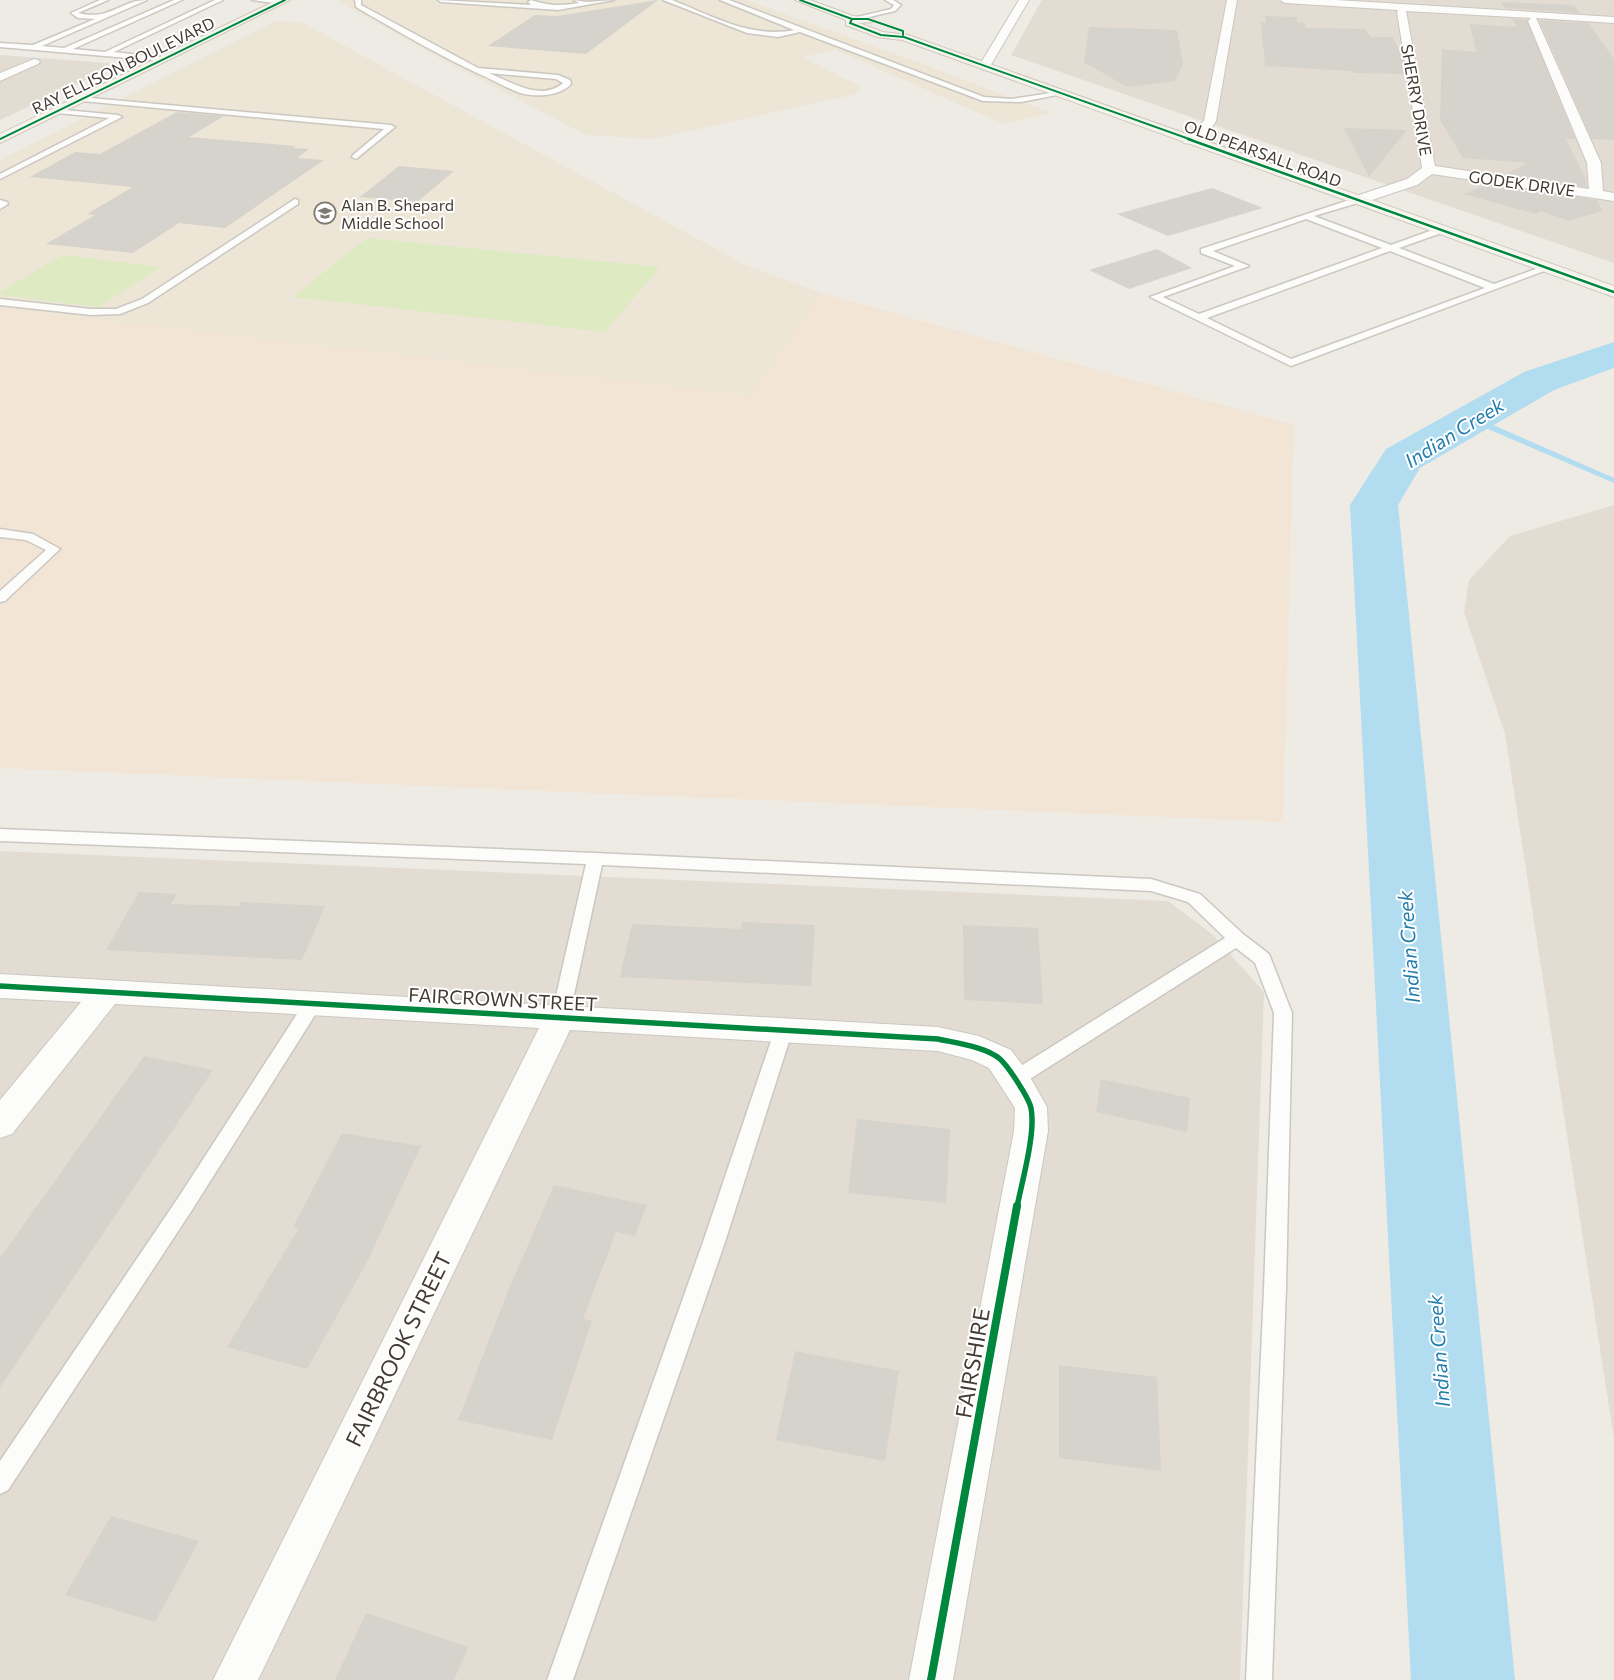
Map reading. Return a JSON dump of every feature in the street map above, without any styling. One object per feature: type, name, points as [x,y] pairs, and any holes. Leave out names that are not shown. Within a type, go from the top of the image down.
[{"type":"main road","name":"OLD PEARSALL ROAD","points":[[800,0],[813,2],[852,19],[850,23],[881,35],[904,37],[1058,94],[1614,292]]},
{"type":"main road","name":"RAY ELLISON BOULEVARD","points":[[0,139],[282,1]]},
{"type":"street","points":[[985,66],[1024,0]]},
{"type":"street","points":[[1189,140],[1204,129],[1210,120],[1232,0]]},
{"type":"street","points":[[1285,0],[1434,4],[1614,20]]},
{"type":"street","name":"SHERRY DRIVE","points":[[1358,200],[1412,182],[1429,169],[1402,12]]},
{"type":"street","points":[[1533,20],[1594,163],[1596,194]]},
{"type":"street","points":[[0,77],[34,62]]},
{"type":"street","name":"GODEK DRIVE","points":[[1429,169],[1614,197]]},
{"type":"street","name":"FAIRCROWN STREET","points":[[0,986],[314,1002],[938,1039],[979,1049],[1008,1069]]},
{"type":"street","points":[[0,1124],[108,991]]},
{"type":"street","name":"FAIRBROOK STREET","points":[[236,1680],[560,1018]]},
{"type":"street","name":"FAIRSHIRE","points":[[931,1680],[1031,1131],[1031,1107],[1008,1069]]},
{"type":"lane","points":[[103,18],[78,16],[74,13],[105,0]]},
{"type":"lane","points":[[34,47],[144,0]]},
{"type":"lane","points":[[65,50],[179,0]]},
{"type":"lane","points":[[106,54],[220,0]]},
{"type":"lane","points":[[255,0],[282,1]]},
{"type":"lane","points":[[358,0],[358,6],[477,70],[527,92],[551,91],[565,87],[567,84],[567,82],[558,77],[477,70]]},
{"type":"lane","points":[[441,0],[552,8],[612,0]]},
{"type":"lane","points":[[527,0],[540,7]]},
{"type":"lane","points":[[576,0],[586,4]]},
{"type":"lane","points":[[666,0],[747,31],[762,34],[778,34],[801,30]]},
{"type":"lane","points":[[723,0],[983,99],[999,102],[1020,101],[1058,94]]},
{"type":"lane","points":[[852,19],[893,10],[898,5],[888,0]]},
{"type":"lane","points":[[0,45],[163,59]]},
{"type":"lane","points":[[82,99],[391,128],[356,157]]},
{"type":"lane","points":[[0,177],[118,117],[57,111]]},
{"type":"lane","points":[[1358,200],[1204,251],[1244,266],[1155,297],[1291,363],[1547,268]]},
{"type":"lane","points":[[0,302],[91,312],[117,312],[145,301],[295,202]]},
{"type":"lane","points":[[1306,216],[1492,288]]},
{"type":"lane","points":[[1198,318],[1441,230]]},
{"type":"lane","points":[[0,532],[29,537],[54,549],[0,598]]},
{"type":"lane","points":[[0,835],[595,859],[1151,885],[1194,898],[1263,959],[1283,1013],[1275,1289],[1259,1680]]},
{"type":"lane","points":[[560,1018],[595,859]]},
{"type":"lane","points":[[1008,1069],[1237,938]]},
{"type":"lane","points":[[0,1482],[185,1204],[314,1002]]},
{"type":"lane","points":[[560,1680],[714,1242],[784,1030]]},
{"type":"shaded area","points":[[336,0],[746,0],[1052,113],[1004,124],[836,50],[803,57],[861,87],[856,94],[653,139],[586,135],[441,59]]},
{"type":"shaded area","points":[[1042,0],[1614,0],[1614,263],[1011,55]]},
{"type":"shaded area","name":"Alan B. Shepard Middle School","points":[[276,21],[303,23],[747,266],[822,293],[750,395],[0,308],[0,160]]},
{"type":"shaded area","points":[[0,55],[120,64],[0,120]]},
{"type":"shaded area","points":[[822,293],[1294,425],[1283,822],[0,768],[0,308],[750,395]]},
{"type":"shaded area","points":[[1614,505],[1614,1439],[1505,734],[1464,612],[1469,580],[1510,536]]},
{"type":"shaded area","points":[[0,851],[1168,901],[1212,934],[1264,992],[1240,1680],[0,1680]]},
{"type":"green space","points":[[367,238],[659,268],[605,332],[293,297]]},
{"type":"green space","points":[[63,255],[161,267],[98,307],[0,295],[0,292]]},
{"type":"building","points":[[658,0],[586,54],[488,46],[535,15],[557,16]]},
{"type":"building","points":[[1501,2],[1574,5],[1580,13],[1505,8]]},
{"type":"building","points":[[1265,16],[1297,17],[1297,22],[1305,23],[1305,28],[1365,29],[1371,37],[1392,37],[1402,54],[1405,74],[1354,73],[1353,71],[1265,66],[1261,22],[1266,23]]},
{"type":"building","points":[[1512,19],[1527,20],[1575,139],[1566,139],[1586,180],[1587,187],[1505,175],[1528,163],[1463,158],[1440,120],[1442,49],[1476,52],[1470,24],[1517,27]]},
{"type":"building","points":[[1539,20],[1588,23],[1614,59],[1614,140],[1592,139]]},
{"type":"building","points":[[1089,27],[1177,30],[1183,64],[1175,81],[1127,87],[1084,62]]},
{"type":"building","points":[[177,112],[224,116],[189,137],[296,146],[293,148],[309,149],[297,158],[324,160],[225,228],[179,223],[133,253],[46,244],[95,215],[87,214],[133,187],[30,177],[75,152],[100,154]]},
{"type":"building","points":[[1344,128],[1407,130],[1369,177]]},
{"type":"building","points":[[399,166],[454,171],[417,202],[360,197]]},
{"type":"building","points":[[1486,184],[1597,200],[1602,211],[1569,221],[1541,211],[1536,214],[1464,194]]},
{"type":"building","points":[[1212,188],[1263,208],[1168,236],[1117,214]]},
{"type":"building","points":[[1157,249],[1192,268],[1129,289],[1089,270]]},
{"type":"building","points":[[139,892],[177,894],[171,904],[239,906],[241,902],[325,906],[302,960],[106,950]]},
{"type":"building","points":[[742,922],[815,925],[811,986],[620,977],[632,924],[741,929]]},
{"type":"building","points":[[963,925],[1038,928],[1043,1004],[964,1000]]},
{"type":"building","points":[[144,1056],[213,1070],[0,1387],[0,1258]]},
{"type":"building","points":[[1101,1079],[1190,1098],[1187,1132],[1096,1112]]},
{"type":"building","points":[[857,1119],[950,1129],[946,1203],[848,1193]]},
{"type":"building","points":[[342,1133],[421,1146],[367,1262],[307,1369],[227,1347],[299,1228],[293,1227]]},
{"type":"building","points":[[554,1185],[647,1205],[635,1236],[616,1232],[583,1319],[592,1321],[552,1440],[458,1420],[508,1291]]},
{"type":"building","points":[[795,1351],[899,1371],[885,1461],[776,1440]]},
{"type":"building","points":[[1059,1365],[1157,1377],[1161,1471],[1059,1458]]},
{"type":"building","points":[[111,1516],[199,1541],[155,1622],[65,1595]]},
{"type":"building","points":[[366,1613],[468,1647],[454,1680],[335,1680]]},
{"type":"waterway","name":"Indian Creek","points":[[1463,1680],[1374,505],[1402,459],[1539,381],[1614,354]]},
{"type":"waterway","points":[[1472,419],[1614,481]]},
{"type":"cycle path","points":[[0,139],[285,0]]},
{"type":"cycle path","points":[[800,0],[852,19],[868,19],[903,31],[903,35]]},
{"type":"cycle path","points":[[852,19],[850,23],[881,35],[904,37],[1614,292]]},
{"type":"cycle path","points":[[0,986],[938,1039],[979,1049],[1000,1059],[1015,1079],[1031,1107],[1031,1131],[931,1680]]},
{"type":"place","name":"Alan B. Shepard Middle School","points":[[325,213]]}]
